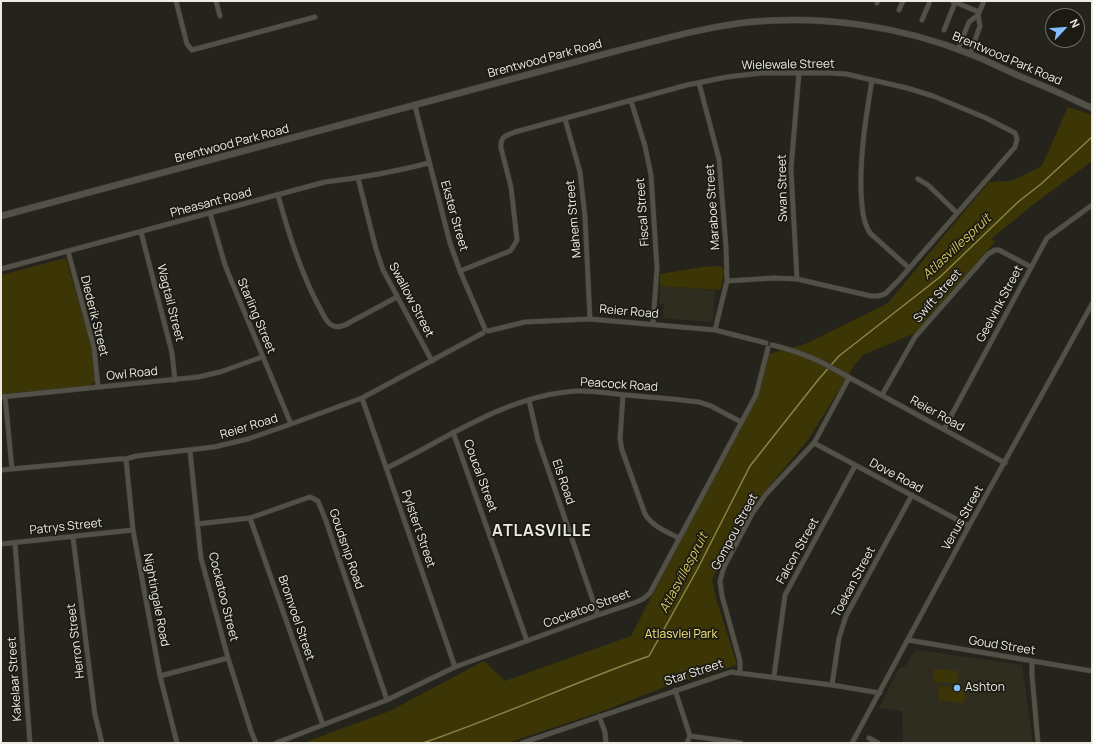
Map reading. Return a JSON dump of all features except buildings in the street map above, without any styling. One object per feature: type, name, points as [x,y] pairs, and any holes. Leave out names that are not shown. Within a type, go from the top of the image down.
[{"type":"street","points":[[176,1],[187,44],[192,50],[316,17]]},
{"type":"street","points":[[216,1],[220,16]]},
{"type":"street","points":[[899,10],[903,1]]},
{"type":"street","points":[[922,20],[930,1]]},
{"type":"street","points":[[970,54],[980,26],[979,14],[984,1]]},
{"type":"street","points":[[944,30],[954,2],[979,14]]},
{"type":"street","points":[[958,49],[969,22],[979,14]]},
{"type":"street","name":"Brentwood Park Road","points":[[1,216],[683,34],[750,22],[793,20],[820,21],[854,24],[910,35],[958,49],[1092,108]]},
{"type":"street","name":"Wielewale Street","points":[[460,271],[510,250],[517,240],[511,186],[501,148],[501,141],[505,136],[687,85],[727,77],[762,73],[834,73],[907,88],[933,96],[1015,132],[1017,139],[1015,147],[910,268],[885,294],[871,296],[797,279],[774,278],[727,281]]},
{"type":"street","name":"Swan Street","points":[[797,279],[791,169],[799,73]]},
{"type":"street","points":[[872,80],[862,138],[860,173],[862,211],[865,225],[870,233],[910,268]]},
{"type":"street","name":"Maraboe Street","points":[[699,83],[719,159],[726,247],[727,281],[715,330]]},
{"type":"street","name":"Fiscal Street","points":[[631,100],[645,146],[651,174],[657,268],[653,324]]},
{"type":"street","name":"Ekster Street","points":[[415,106],[428,163],[450,243],[485,331]]},
{"type":"street","name":"Mahem Street","points":[[565,119],[580,172],[590,319]]},
{"type":"street","name":"Pheasant Road","points":[[1,269],[325,182],[358,178],[428,163]]},
{"type":"street","name":"Swallow Street","points":[[358,178],[382,270],[432,361]]},
{"type":"street","points":[[918,179],[928,185],[957,214]]},
{"type":"street","points":[[278,195],[290,241],[297,259],[310,289],[326,319],[331,325],[342,326],[396,297]]},
{"type":"street","name":"Geelvink Street","points":[[944,429],[1031,267],[1050,235],[1092,205]]},
{"type":"street","name":"Starling Street","points":[[210,213],[225,265],[291,424]]},
{"type":"street","name":"Wagtail Street","points":[[141,232],[172,353],[175,380]]},
{"type":"street","name":"Swift Street","points":[[882,395],[915,337],[988,254],[995,250],[999,250],[1031,267]]},
{"type":"street","name":"Diederik Street","points":[[68,251],[94,348],[98,387]]},
{"type":"street","name":"Venus Street","points":[[852,743],[880,694],[969,526],[1092,304]]},
{"type":"street","name":"Reier Road","points":[[1,470],[119,459],[126,460],[136,456],[190,451],[238,442],[362,398],[485,331],[524,322],[590,319],[715,330],[769,345],[787,348],[804,354],[882,395],[1005,463]]},
{"type":"street","name":"Cockatoo Street","points":[[276,743],[388,700],[455,667],[643,599],[650,593],[756,395],[769,345]]},
{"type":"street","name":"Owl Road","points":[[3,396],[198,377],[220,372],[262,357]]},
{"type":"street","name":"Gompou Street","points":[[740,672],[740,661],[722,596],[720,581],[724,567],[752,514],[766,494],[814,443],[849,378]]},
{"type":"street","name":"Peacock Road","points":[[387,468],[453,432],[506,407],[554,394],[578,391],[602,392],[699,402],[711,406],[741,422]]},
{"type":"street","points":[[623,395],[620,439],[622,450],[645,514],[648,520],[654,525],[679,538]]},
{"type":"street","points":[[3,396],[12,469]]},
{"type":"street","name":"Pylstert Street","points":[[362,398],[455,667]]},
{"type":"street","name":"Els Road","points":[[529,400],[538,440],[598,615]]},
{"type":"street","name":"Coucal Street","points":[[453,432],[527,641]]},
{"type":"street","name":"Dove Road","points":[[814,443],[969,526]]},
{"type":"street","name":"Cockatoo Street","points":[[190,451],[201,558],[228,658],[256,743]]},
{"type":"street","name":"Nightingale Road","points":[[126,460],[133,530],[160,676],[178,743]]},
{"type":"street","name":"Falcon Street","points":[[774,676],[785,595],[855,466]]},
{"type":"street","name":"Toekan Street","points":[[832,685],[839,638],[846,616],[912,495]]},
{"type":"street","name":"Goudsnip Road","points":[[197,524],[250,518],[306,498],[313,498],[318,501],[324,513],[388,700]]},
{"type":"street","name":"Bromvoel Street","points":[[250,518],[323,725]]},
{"type":"street","name":"Patrys Street","points":[[1,544],[133,530]]},
{"type":"street","name":"Herron Street","points":[[73,537],[95,715],[102,743]]},
{"type":"street","name":"Kakelaar Street","points":[[15,543],[30,743]]},
{"type":"street","name":"Goud Street","points":[[908,640],[1092,671]]},
{"type":"street","points":[[160,676],[228,658]]},
{"type":"street","points":[[1032,662],[1038,743]]},
{"type":"street","name":"Star Street","points":[[522,743],[728,672],[774,676],[880,694]]},
{"type":"street","points":[[675,690],[690,736],[687,743]]},
{"type":"street","points":[[599,716],[605,732],[606,743]]},
{"type":"street","points":[[690,736],[741,743]]},
{"type":"street","points":[[869,738],[878,743]]},
{"type":"shaded area","points":[[660,286],[715,290],[713,322],[663,318],[664,304],[659,304]]},
{"type":"shaded area","name":"Ashton","points":[[918,650],[1022,665],[1033,743],[903,743],[902,711],[879,708],[899,669],[905,666],[914,652]]},
{"type":"green space","name":"Atlasvlei Park","points":[[1068,107],[1092,115],[1092,161],[1034,204],[991,239],[995,242],[915,333],[863,355],[854,366],[808,440],[759,498],[712,579],[715,595],[737,665],[667,686],[603,711],[507,743],[303,743],[390,711],[484,661],[505,681],[631,636],[757,398],[769,354],[805,344],[887,304],[989,182],[1011,181],[1042,166]]},
{"type":"green space","points":[[66,258],[92,350],[95,381],[90,386],[1,394],[1,275]]},
{"type":"green space","points":[[720,266],[724,271],[721,288],[719,290],[660,286],[660,274],[703,267]]},
{"type":"green space","points":[[934,669],[958,671],[958,683],[934,682]]},
{"type":"green space","points":[[939,686],[966,689],[964,703],[938,700]]},
{"type":"waterway","name":"Atlasvillespruit","points":[[423,743],[649,656],[697,570],[750,466],[818,380],[839,356],[940,277],[1018,202],[1041,184],[1092,137]]},
{"type":"place","name":"Ashton","points":[[957,688]]},
{"type":"district","name":"ATLASVILLE","points":[[542,532]]}]
